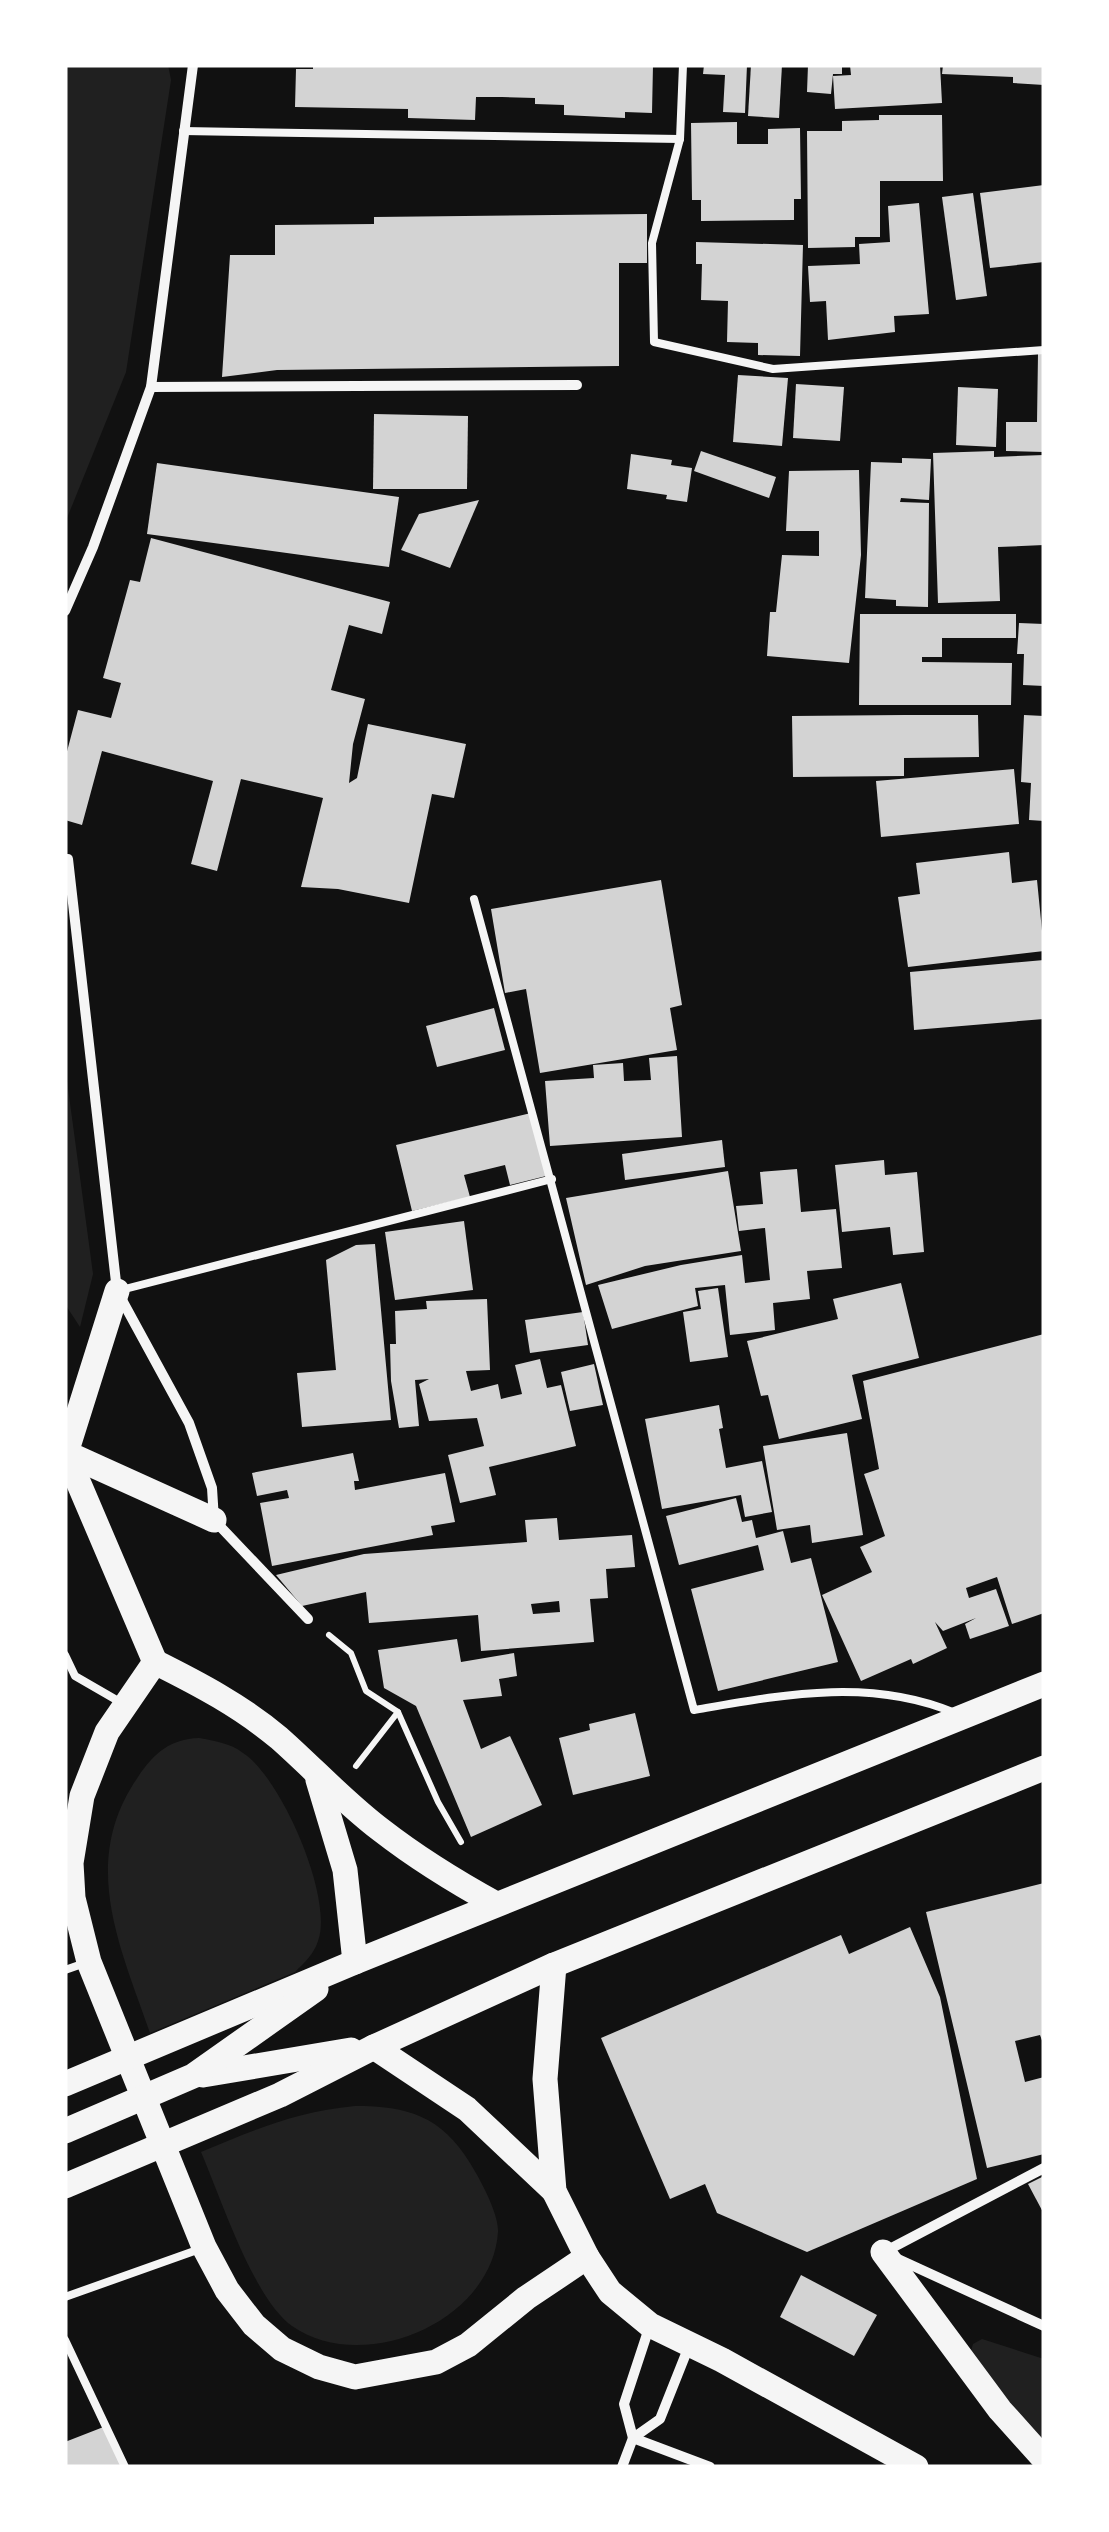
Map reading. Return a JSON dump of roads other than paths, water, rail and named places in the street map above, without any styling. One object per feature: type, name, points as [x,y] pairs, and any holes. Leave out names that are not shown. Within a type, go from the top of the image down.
[{"type":"main road","points":[[117,1292],[65,1452],[155,1662],[229,1701],[279,1738],[316,1776],[408,1850],[496,1904]]},
{"type":"main road","points":[[65,1452],[214,1520]]},
{"type":"main road","points":[[155,1662],[107,1732],[76,1829],[71,1863],[77,1966],[227,2290],[254,2325],[282,2349],[319,2367],[355,2377],[436,2362],[468,2345],[526,2298],[587,2258]]},
{"type":"main road","points":[[65,2084],[496,1904],[1044,1684]]},
{"type":"main road","points":[[65,2186],[280,2095],[374,2047],[554,1965],[1044,1768]]},
{"type":"main road","points":[[316,1776],[345,1870],[355,1962]]},
{"type":"main road","points":[[65,2130],[193,2076],[355,1962]]},
{"type":"main road","points":[[554,1965],[544,2079],[554,2191]]},
{"type":"main road","points":[[193,2076],[374,2047],[467,2109],[554,2191],[587,2258],[610,2292],[650,2325],[916,2467]]},
{"type":"main road","points":[[883,2252],[1000,2410],[1044,2459]]},
{"type":"street","points":[[65,611],[93,548],[151,386],[193,65]]},
{"type":"street","points":[[151,386],[578,385]]},
{"type":"street","points":[[68,860],[117,1292],[189,1422],[212,1488],[214,1520],[308,1619]]},
{"type":"street","points":[[883,2252],[1044,2168]]},
{"type":"street","points":[[883,2252],[1044,2326]]},
{"type":"street","points":[[634,2438],[624,2404],[650,2325]]},
{"type":"street","points":[[622,2467],[634,2438],[660,2419],[689,2345]]},
{"type":"street","points":[[634,2438],[710,2467]]},
{"type":"lane","points":[[683,65],[680,139],[652,243],[654,342],[773,370],[1044,350]]},
{"type":"lane","points":[[183,131],[680,139]]},
{"type":"lane","points":[[474,899],[694,1710],[838,1690],[928,1702],[964,1717]]},
{"type":"lane","points":[[117,1292],[552,1179]]},
{"type":"lane","points":[[65,1655],[76,1676],[124,1705]]},
{"type":"lane","points":[[65,2297],[204,2247]]},
{"type":"lane","points":[[65,2340],[126,2467]]}]
